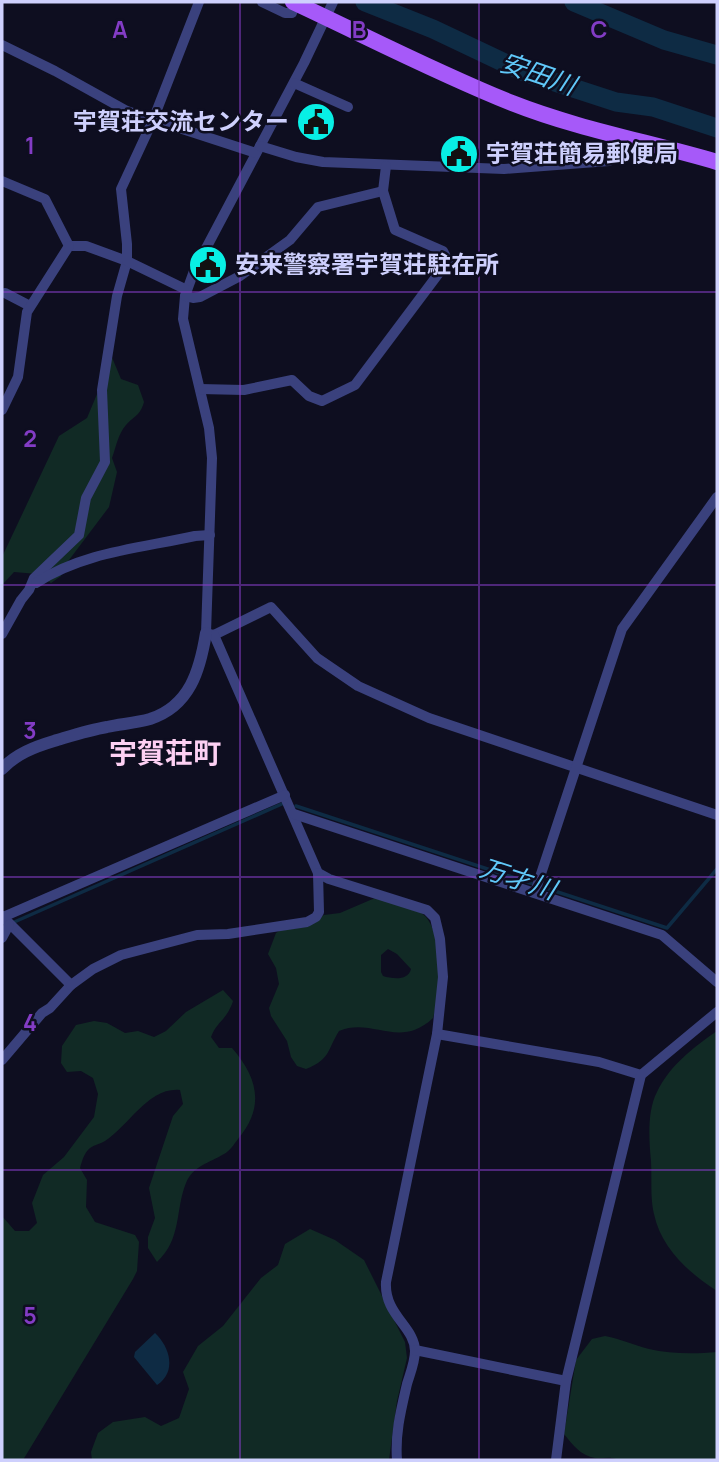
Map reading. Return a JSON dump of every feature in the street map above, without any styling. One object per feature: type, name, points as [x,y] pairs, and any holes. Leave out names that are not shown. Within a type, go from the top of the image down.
[{"type":"main road","points":[[295,3],[329,10],[428,67],[513,104],[717,162]]},
{"type":"street","points":[[2,634],[34,578],[79,535],[86,498],[105,462],[102,390],[117,296],[127,261],[121,189],[153,120],[199,2]]},
{"type":"street","points":[[262,2],[285,13],[292,13],[295,3]]},
{"type":"street","points":[[2,769],[15,757],[40,745],[104,727],[152,718],[166,710],[190,688],[201,665],[210,634],[212,458],[200,389],[183,319],[186,293],[194,271],[329,10]]},
{"type":"street","points":[[2,45],[127,111],[258,150],[296,158],[386,166],[504,169],[609,161],[621,153],[633,139]]},
{"type":"street","points":[[293,82],[348,107]]},
{"type":"street","points":[[200,389],[244,390],[292,380],[309,396],[322,401],[355,385],[448,261],[443,251],[395,230],[383,191],[386,166]]},
{"type":"street","points":[[2,181],[45,200],[69,246]]},
{"type":"street","points":[[69,246],[86,246],[127,261],[186,293],[200,297],[240,276],[290,240],[318,207],[383,191]]},
{"type":"street","points":[[2,410],[18,377],[27,312],[69,246]]},
{"type":"street","points":[[5,293],[30,306]]},
{"type":"street","points":[[537,887],[622,629],[717,496]]},
{"type":"street","points":[[29,590],[35,583],[59,569],[107,554],[210,535]]},
{"type":"street","points":[[210,634],[271,607],[317,658],[358,686],[429,718],[717,815]]},
{"type":"street","points":[[2,1059],[42,1013],[71,985],[93,969],[121,955],[197,935],[228,934],[307,922],[316,917],[318,873],[294,814],[210,634]]},
{"type":"street","points":[[6,922],[285,795]]},
{"type":"street","points":[[294,814],[537,887],[662,935],[717,982]]},
{"type":"street","points":[[318,873],[420,907],[434,915],[440,939],[443,977],[437,1034],[386,1282],[389,1306],[409,1335],[415,1350],[396,1436],[397,1460]]},
{"type":"street","points":[[2,938],[6,922]]},
{"type":"street","points":[[6,922],[71,985]]},
{"type":"street","points":[[556,1460],[566,1381],[641,1075],[717,1012]]},
{"type":"street","points":[[437,1034],[599,1062],[641,1075]]},
{"type":"street","points":[[415,1350],[566,1381]]},
{"type":"green space","points":[[111,355],[121,379],[138,385],[144,402],[139,413],[123,429],[112,458],[117,472],[109,507],[66,564],[61,576],[51,583],[37,574],[14,572],[2,585],[2,557],[59,436],[87,418]]},
{"type":"green space","points":[[375,898],[422,913],[432,926],[438,951],[436,1008],[433,1018],[409,1032],[363,1028],[339,1031],[324,1058],[306,1069],[297,1066],[291,1057],[287,1041],[271,1016],[269,1008],[279,984],[276,968],[268,954],[276,933],[281,930],[304,927],[324,915],[340,913]],"holes":[[[388,949],[397,954],[411,969],[409,973],[400,978],[383,976],[381,955]]]},
{"type":"green space","points":[[223,990],[233,1001],[211,1037],[219,1048],[232,1048],[248,1070],[255,1093],[255,1104],[247,1127],[228,1151],[197,1169],[189,1177],[171,1244],[157,1262],[148,1248],[148,1237],[155,1218],[149,1188],[173,1116],[183,1104],[180,1090],[158,1095],[114,1134],[86,1152],[80,1168],[87,1180],[86,1207],[95,1222],[135,1235],[139,1242],[137,1271],[23,1460],[2,1460],[2,1216],[15,1231],[29,1231],[37,1223],[32,1203],[43,1175],[64,1157],[94,1117],[98,1094],[93,1078],[81,1071],[67,1072],[61,1063],[62,1046],[76,1025],[94,1021],[107,1023],[125,1033],[138,1031],[154,1037],[166,1031],[186,1012]]},
{"type":"green space","points":[[717,1031],[717,1291],[678,1259],[663,1238],[652,1201],[649,1135],[652,1108],[662,1082],[683,1057]]},
{"type":"green space","points":[[310,1229],[335,1240],[364,1260],[405,1342],[407,1358],[397,1401],[389,1460],[92,1460],[91,1452],[98,1433],[113,1422],[145,1417],[161,1426],[179,1418],[189,1389],[183,1372],[198,1346],[223,1326],[261,1278],[278,1265],[285,1244]]},
{"type":"green space","points":[[605,1336],[665,1352],[717,1352],[717,1460],[595,1458],[581,1452],[564,1434],[576,1360],[592,1339]]},
{"type":"water","points":[[155,1333],[164,1345],[169,1359],[167,1373],[157,1385],[134,1357],[135,1352]]},
{"type":"waterway","name":"安田川","points":[[365,2],[433,29],[524,72],[616,102],[653,107],[717,128]]},
{"type":"waterway","points":[[574,2],[664,40],[717,55]]},
{"type":"waterway","name":"万才川","points":[[2,923],[12,923],[284,803]]},
{"type":"waterway","name":"万才川","points":[[296,806],[667,928],[717,869]]},
{"type":"place","name":"宇賀荘交流センター","points":[[316,122]]},
{"type":"place","name":"宇賀荘簡易郵便局","points":[[459,154]]},
{"type":"place","name":"安来警察署宇賀荘駐在所","points":[[208,265]]},
{"type":"district","name":"宇賀荘町","points":[[165,753]]}]
